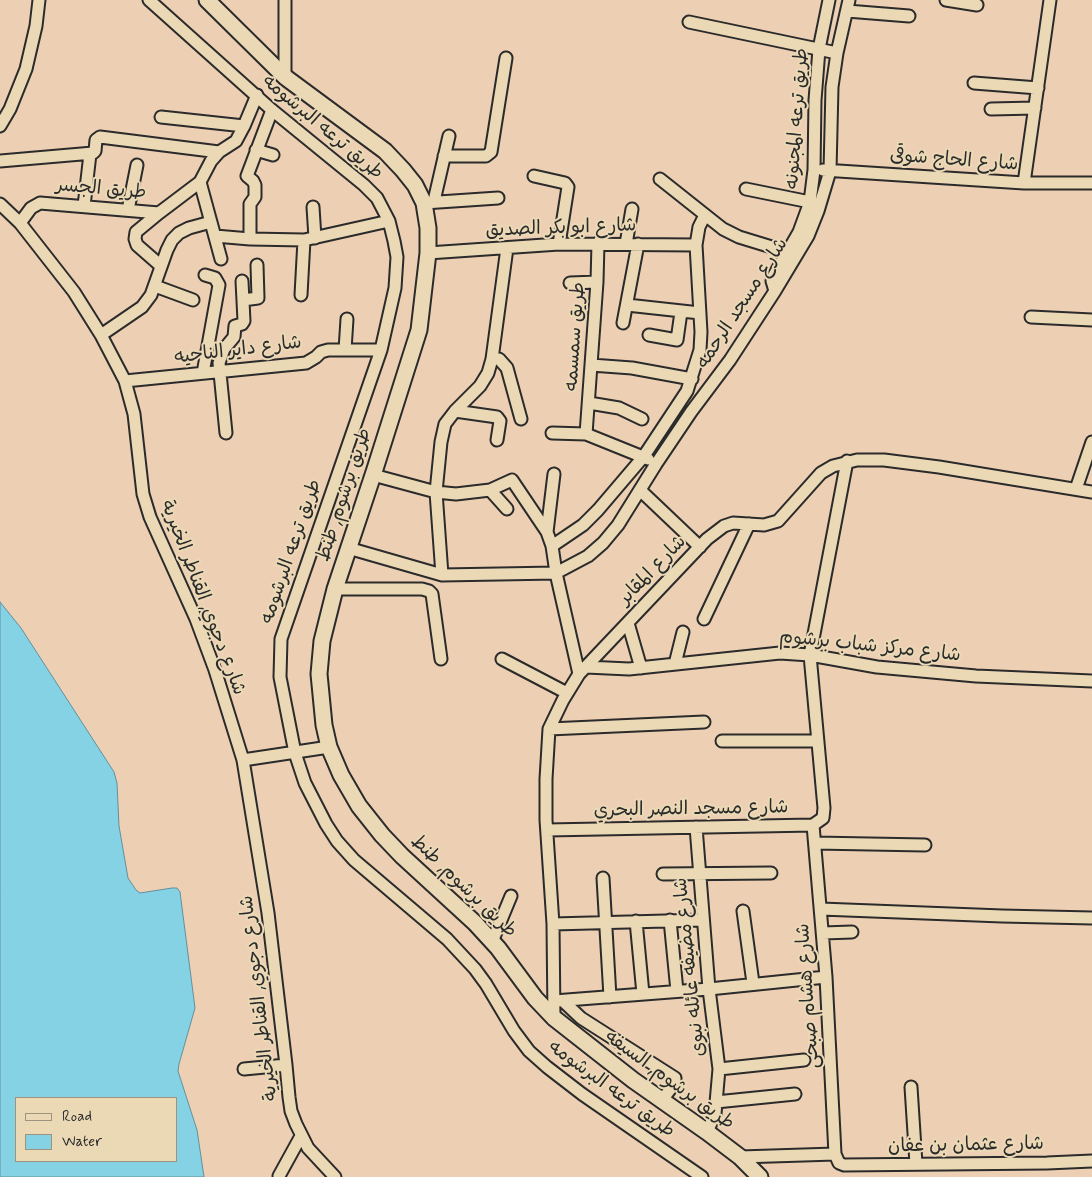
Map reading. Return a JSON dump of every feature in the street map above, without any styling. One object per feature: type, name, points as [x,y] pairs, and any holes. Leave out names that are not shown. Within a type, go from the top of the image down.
[{"type":"main road","name":"طريق برشوم, طنط","points":[[210,0],[285,77],[385,150],[404,170],[429,202],[428,253],[419,330],[373,475],[334,589],[322,641],[319,674],[324,725],[329,747],[341,775],[359,806],[402,856],[475,923],[509,962],[535,998],[554,1018]]},
{"type":"main road","name":"طريق برشوم, السيفه","points":[[554,1018],[591,1049],[708,1132],[740,1157],[760,1177]]},
{"type":"street","points":[[0,126],[10,109],[26,69],[36,26],[39,0]]},
{"type":"street","name":"طريق ترعه البرشومه","points":[[149,0],[272,110],[364,185],[377,198],[389,221],[396,257],[395,288],[381,350],[281,639],[280,677],[295,753],[305,783],[337,841],[354,860],[447,939],[475,969],[514,1031],[529,1051],[582,1094],[702,1177]]},
{"type":"street","points":[[285,0],[285,77]]},
{"type":"street","name":"طريق ترعه المجنونه","points":[[775,291],[772,281],[773,277],[788,252],[804,234],[810,202],[814,170],[815,100],[819,49],[829,0]]},
{"type":"street","points":[[946,0],[977,5]]},
{"type":"street","points":[[1024,183],[1050,0]]},
{"type":"street","points":[[848,5],[909,16]]},
{"type":"street","name":"شارع مسجد الرحمه","points":[[556,573],[588,556],[603,543],[618,525],[656,464],[730,360],[775,291],[818,211],[830,170],[832,87],[837,53],[848,5]]},
{"type":"street","points":[[689,22],[837,53]]},
{"type":"street","points":[[444,156],[486,156],[491,152],[506,58]]},
{"type":"street","points":[[974,83],[1038,88]]},
{"type":"street","points":[[162,266],[137,245],[135,239],[136,232],[200,182],[211,160],[219,152],[236,141],[257,95]]},
{"type":"street","points":[[991,108],[1035,108]]},
{"type":"street","points":[[250,239],[250,204],[255,196],[255,185],[246,176],[272,110]]},
{"type":"street","points":[[161,117],[244,126]]},
{"type":"street","points":[[448,136],[444,156],[429,202],[498,198]]},
{"type":"street","points":[[0,161],[90,154],[95,151],[96,140],[100,137],[219,152]]},
{"type":"street","points":[[256,150],[273,155]]},
{"type":"street","points":[[84,206],[90,154]]},
{"type":"street","points":[[128,210],[137,165]]},
{"type":"street","name":"شارع الحاج شوقى","points":[[814,170],[1024,183],[1092,184]]},
{"type":"street","points":[[534,176],[565,183],[568,187],[559,244]]},
{"type":"street","points":[[660,180],[723,229],[738,237],[788,252]]},
{"type":"street","points":[[200,182],[221,259]]},
{"type":"street","points":[[746,189],[810,202]]},
{"type":"street","name":"طريق الجسر","points":[[20,223],[31,208],[40,203],[158,213]]},
{"type":"street","name":"شارع دجوي, القناطر الخيرية","points":[[0,204],[20,223],[74,292],[101,335],[126,381],[134,414],[140,472],[148,509],[196,619],[215,670],[243,760],[264,885],[291,1111],[302,1136],[317,1159],[335,1177]]},
{"type":"street","points":[[301,295],[313,207]]},
{"type":"street","points":[[623,323],[627,305],[632,244],[632,210]]},
{"type":"street","points":[[552,546],[583,525],[598,510],[644,456],[688,391],[700,350],[696,245],[699,227],[704,215]]},
{"type":"street","points":[[214,236],[250,239],[309,239],[389,221]]},
{"type":"street","points":[[101,335],[142,307],[152,295],[172,240],[179,233],[189,228],[211,222]]},
{"type":"street","name":"طريق سمسمه","points":[[586,434],[598,243]]},
{"type":"street","name":"شارع ابو بكر الصديق","points":[[428,253],[559,244],[696,245]]},
{"type":"street","points":[[442,575],[436,492],[441,442],[446,424],[455,411],[480,386],[488,373],[492,359],[507,248]]},
{"type":"street","points":[[243,300],[258,298],[257,265]]},
{"type":"street","points":[[203,373],[219,285],[215,278],[205,275]]},
{"type":"street","points":[[226,433],[219,363],[221,356],[234,337],[235,326],[242,324],[244,321],[242,281]]},
{"type":"street","points":[[570,283],[597,282]]},
{"type":"street","points":[[155,286],[193,300]]},
{"type":"street","points":[[627,305],[700,314]]},
{"type":"street","points":[[649,335],[678,340],[681,312]]},
{"type":"street","points":[[1031,317],[1092,320]]},
{"type":"street","points":[[345,350],[347,320]]},
{"type":"street","name":"شارع داير الناحيه","points":[[126,381],[306,363],[324,350],[381,350]]},
{"type":"street","points":[[492,359],[500,359],[507,368],[521,419]]},
{"type":"street","points":[[591,365],[632,368],[692,379]]},
{"type":"street","points":[[589,403],[618,408],[642,419]]},
{"type":"street","points":[[455,411],[497,417],[500,422],[497,440]]},
{"type":"street","points":[[552,433],[586,434],[644,456],[656,464]]},
{"type":"street","points":[[1076,489],[1092,442]]},
{"type":"street","name":"شارع المقابر","points":[[554,1018],[559,1001],[547,830],[546,779],[549,728],[567,693],[582,671],[700,547],[724,526],[733,523],[764,524],[778,521],[821,473],[848,461],[875,460],[939,467],[1092,492]]},
{"type":"street","points":[[722,741],[818,741],[810,655],[848,461]]},
{"type":"street","points":[[547,532],[554,474]]},
{"type":"street","points":[[373,475],[436,492],[466,494],[490,490],[511,479],[547,532],[582,671]]},
{"type":"street","points":[[490,490],[507,508]]},
{"type":"street","points":[[640,490],[700,547]]},
{"type":"street","points":[[704,619],[749,524]]},
{"type":"street","points":[[348,548],[442,575],[556,573]]},
{"type":"street","points":[[334,589],[422,589],[429,591],[432,594],[441,659]]},
{"type":"street","points":[[628,623],[641,668]]},
{"type":"street","points":[[675,664],[683,632]]},
{"type":"street","name":"شارع مركز شباب برشوم","points":[[582,671],[641,668],[780,653],[810,655],[876,667],[976,676],[1092,681]]},
{"type":"street","points":[[502,659],[567,693]]},
{"type":"street","points":[[549,728],[704,722]]},
{"type":"street","name":"شارع مسجد النصر البحري","points":[[547,830],[813,825],[823,818],[824,808],[818,741]]},
{"type":"street","points":[[243,760],[329,747]]},
{"type":"street","name":"شارع هشام صبحى","points":[[813,825],[823,933],[838,1159]]},
{"type":"street","name":"شارع مضيفه عائله نبوى","points":[[696,827],[709,989],[719,1069],[715,1114],[708,1132]]},
{"type":"street","points":[[815,844],[925,845]]},
{"type":"street","points":[[663,874],[771,873]]},
{"type":"street","points":[[602,878],[610,997]]},
{"type":"street","points":[[492,942],[511,896]]},
{"type":"street","points":[[821,909],[1092,918]]},
{"type":"street","points":[[743,911],[753,984]]},
{"type":"street","points":[[670,920],[677,991]]},
{"type":"street","points":[[554,924],[703,920]]},
{"type":"street","points":[[636,921],[643,994]]},
{"type":"street","points":[[823,933],[852,932]]},
{"type":"street","points":[[559,1001],[826,977]]},
{"type":"street","points":[[559,1001],[581,1018],[675,1078],[676,1082],[662,1100]]},
{"type":"street","points":[[719,1069],[804,1060]]},
{"type":"street","points":[[244,1069],[286,1065]]},
{"type":"street","points":[[911,1087],[916,1164]]},
{"type":"street","points":[[716,1102],[795,1094]]},
{"type":"street","points":[[280,1176],[302,1136]]},
{"type":"street","name":"شارع عثمان بن عفان","points":[[740,1157],[838,1159],[916,1164],[1092,1161]]},
{"type":"water","points":[[0,602],[21,628],[114,772],[117,783],[119,826],[128,878],[140,893],[172,888],[177,888],[180,892],[195,1008],[178,1071],[197,1130],[204,1177],[0,1177]]}]
